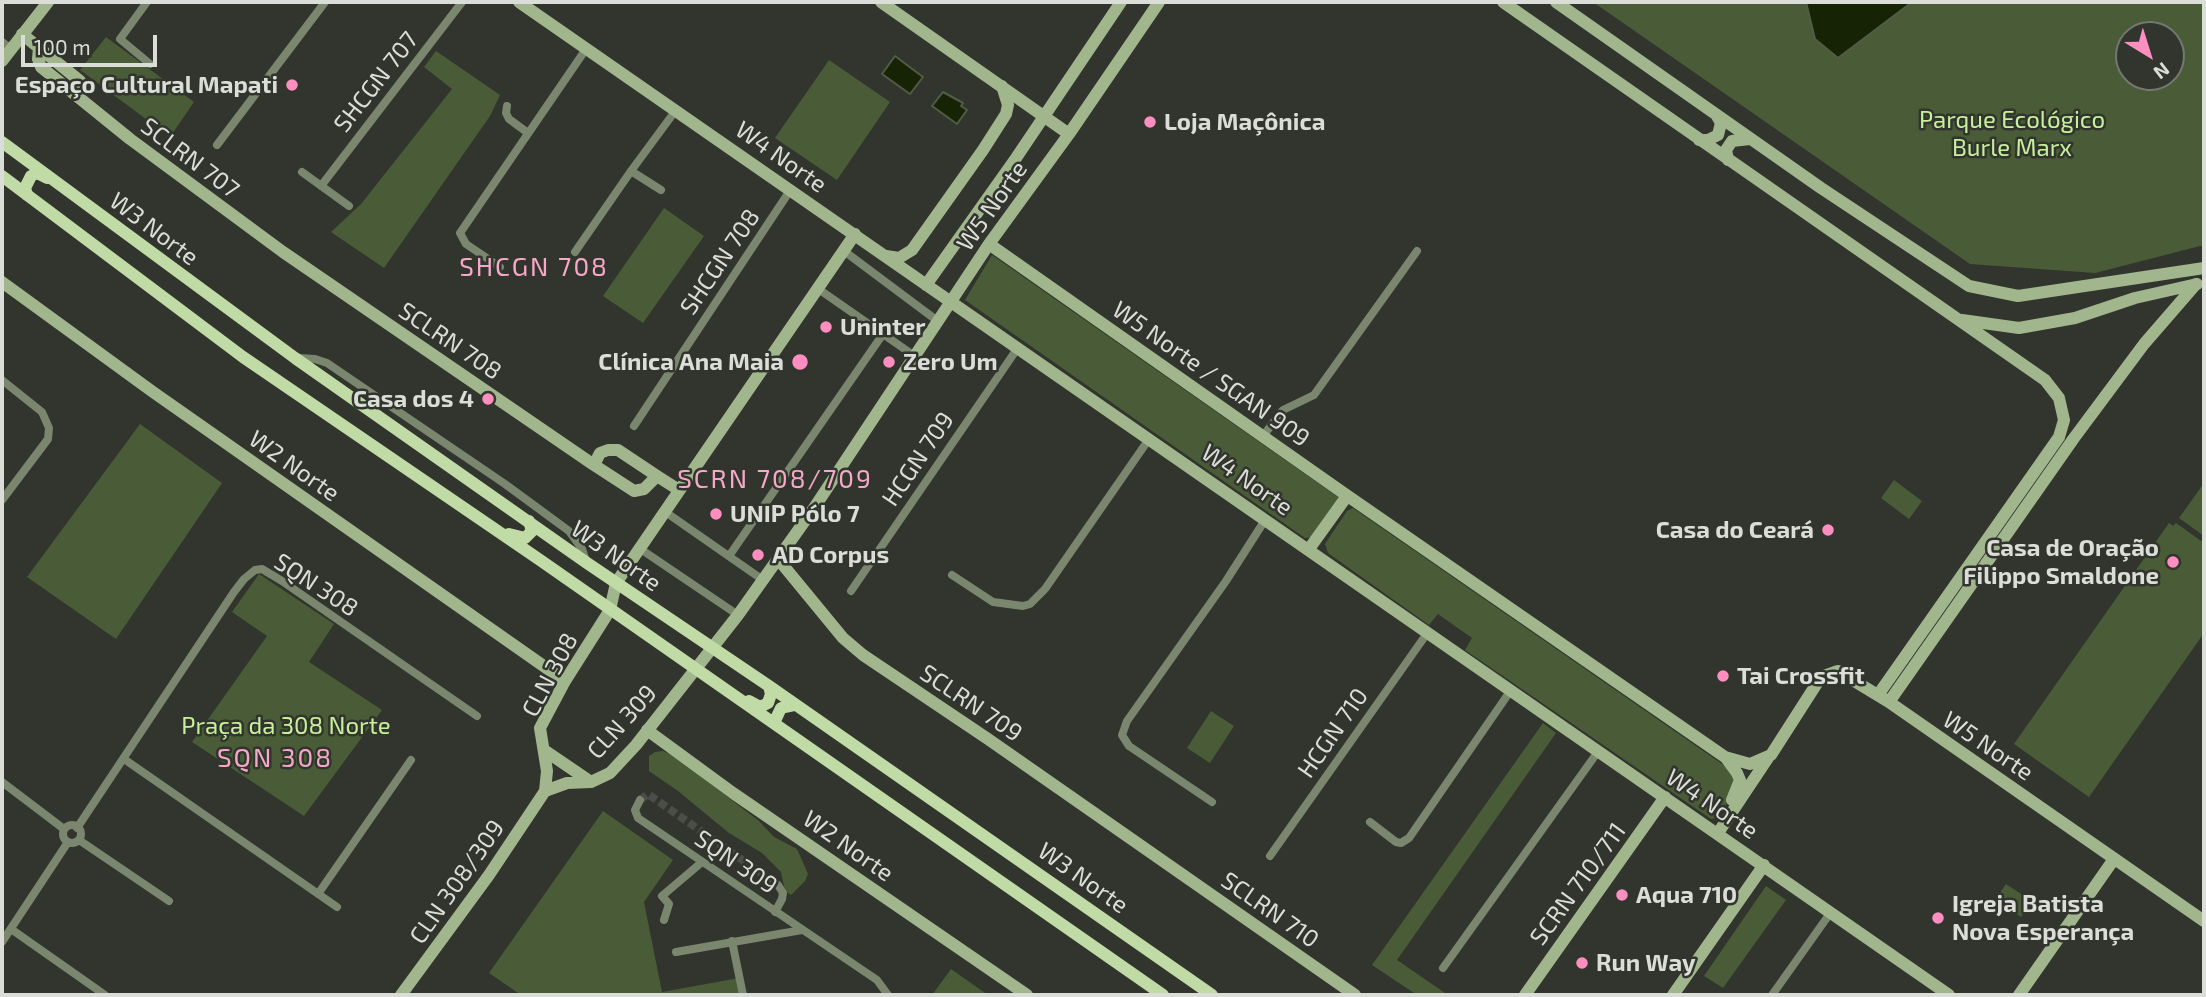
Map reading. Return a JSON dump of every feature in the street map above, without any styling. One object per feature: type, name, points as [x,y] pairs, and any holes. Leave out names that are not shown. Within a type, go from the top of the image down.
[{"type":"main road","name":"W3 Norte","points":[[2,142],[295,358],[1212,995]]},
{"type":"main road","points":[[27,195],[26,184],[31,176],[37,173],[63,187]]},
{"type":"main road","name":"W3 Norte","points":[[2,176],[243,357],[540,560],[1163,995]]},
{"type":"main road","points":[[489,526],[522,539],[528,537],[532,531],[529,521]]},
{"type":"main road","points":[[540,560],[537,550],[542,543],[547,540],[561,544]]},
{"type":"main road","points":[[730,693],[764,706],[770,699],[769,686]]},
{"type":"main road","points":[[774,723],[781,708],[795,705]]},
{"type":"street","points":[[2,61],[6,45],[22,34],[48,2]]},
{"type":"street","points":[[147,2],[120,39],[150,64]]},
{"type":"street","points":[[217,145],[325,2]]},
{"type":"street","name":"SHCGN 707","points":[[321,186],[462,2]]},
{"type":"street","name":"W4 Norte","points":[[519,2],[1949,995]]},
{"type":"street","points":[[881,2],[1069,134]]},
{"type":"street","points":[[926,285],[1121,2]]},
{"type":"street","name":"W5 Norte","points":[[951,303],[989,244],[1069,134],[1159,2]]},
{"type":"street","points":[[1503,2],[2045,380],[2059,398],[2064,420],[2059,436],[1883,698]]},
{"type":"street","points":[[1556,2],[1750,139],[1969,286],[2018,296],[2204,268]]},
{"type":"street","name":"SCLRN 707","points":[[22,34],[80,81],[80,89],[75,95],[282,252]]},
{"type":"street","points":[[500,267],[466,244],[460,233],[586,49]]},
{"type":"street","points":[[885,256],[899,258],[912,250],[983,150],[1006,114],[1008,105],[1002,86]]},
{"type":"street","points":[[507,106],[509,119],[528,133]]},
{"type":"street","points":[[575,252],[677,110]]},
{"type":"street","points":[[1699,140],[1708,140],[1720,132],[1721,123],[1714,113]]},
{"type":"street","points":[[1728,160],[1726,150],[1732,141],[1750,139]]},
{"type":"street","points":[[631,171],[661,190]]},
{"type":"street","points":[[302,172],[349,206]]},
{"type":"street","name":"SHCGN 708","points":[[634,426],[791,189]]},
{"type":"street","points":[[616,583],[855,234]]},
{"type":"street","name":"W5 Norte / SGAN 909","points":[[989,244],[1725,757]]},
{"type":"street","points":[[844,251],[939,322]]},
{"type":"street","points":[[1263,436],[1283,410],[1314,395],[1417,251]]},
{"type":"street","name":"SCLRN 708","points":[[282,252],[634,491],[644,489],[657,476]]},
{"type":"street","name":"W2 Norte","points":[[2,282],[153,392],[565,681]]},
{"type":"street","points":[[1958,320],[2019,328],[2075,318],[2135,299],[2200,285]]},
{"type":"street","points":[[1883,698],[2144,344],[2200,285]]},
{"type":"street","points":[[817,288],[916,357]]},
{"type":"street","points":[[711,649],[778,559],[951,303]]},
{"type":"street","points":[[729,556],[883,334]]},
{"type":"street","name":"HCGN 709","points":[[851,592],[1017,349]]},
{"type":"street","points":[[295,358],[327,363],[505,484],[569,531],[582,549],[587,563]]},
{"type":"street","points":[[2,380],[41,412],[49,428],[48,439],[2,500]]},
{"type":"street","points":[[952,575],[993,602],[1023,606],[1037,599],[1149,439]]},
{"type":"street","points":[[594,465],[600,453],[613,449],[679,490]]},
{"type":"street","points":[[1309,549],[1347,496]]},
{"type":"street","points":[[664,511],[763,580]]},
{"type":"street","points":[[1212,802],[1129,746],[1122,735],[1127,721],[1226,581],[1265,520]]},
{"type":"street","points":[[639,548],[738,615]]},
{"type":"street","name":"SCLRN 709","points":[[778,559],[797,585],[850,645],[1161,859]]},
{"type":"street","name":"SQN 308","points":[[77,828],[239,586],[255,570],[262,569],[282,581],[477,716]]},
{"type":"street","name":"CLN 308","points":[[545,791],[548,771],[540,728],[565,681],[610,610],[616,583]]},
{"type":"street","name":"HCGN 710","points":[[1270,856],[1428,632]]},
{"type":"street","name":"CLN 309","points":[[545,791],[567,783],[591,782],[610,773],[711,649]]},
{"type":"street","name":"W5 Norte","points":[[1715,831],[1771,755],[1821,677],[1826,673],[1838,671],[1883,698],[2204,922]]},
{"type":"street","points":[[1370,822],[1395,842],[1401,843],[1409,838],[1511,690]]},
{"type":"street","name":"W2 Norte","points":[[647,730],[733,793],[1027,995]]},
{"type":"street","points":[[544,750],[591,782]]},
{"type":"street","points":[[1443,968],[1597,753]]},
{"type":"street","points":[[1725,757],[1750,764],[1771,755]]},
{"type":"street","points":[[1715,831],[1740,783],[1737,773],[1725,757]]},
{"type":"street","points":[[124,759],[337,907]]},
{"type":"street","points":[[318,894],[411,760]]},
{"type":"street","points":[[2,782],[64,829]]},
{"type":"street","points":[[2,790],[23,799]]},
{"type":"street","name":"CLN 308/309","points":[[401,995],[489,874],[545,791]]},
{"type":"street","name":"SCRN 710/711","points":[[1525,995],[1665,797]]},
{"type":"street","name":"SQN 309","points":[[640,800],[636,814],[650,826],[877,981],[888,995]]},
{"type":"street","points":[[64,829],[73,825],[81,836],[79,840]]},
{"type":"street","points":[[64,829],[63,836],[68,842]]},
{"type":"street","points":[[68,842],[79,840]]},
{"type":"street","points":[[79,840],[169,901]]},
{"type":"street","points":[[2,942],[68,842]]},
{"type":"street","name":"SCLRN 710","points":[[1161,859],[1355,995]]},
{"type":"street","points":[[2019,995],[2114,859]]},
{"type":"street","points":[[664,920],[669,904],[662,895],[702,862]]},
{"type":"street","points":[[1673,995],[1764,865]]},
{"type":"street","points":[[775,912],[783,892],[778,885]]},
{"type":"street","points":[[1772,995],[1831,912]]},
{"type":"street","points":[[11,929],[105,995]]},
{"type":"street","name":"SQN 309","points":[[676,952],[802,930]]},
{"type":"street","points":[[732,941],[743,995]]},
{"type":"green space","name":"Parque Ecológico Burle Marx","points":[[1593,2],[2204,2],[2204,245],[2095,273],[1970,264]]},
{"type":"green space","points":[[106,37],[194,102],[170,137],[80,70]]},
{"type":"green space","points":[[436,51],[500,95],[490,116],[384,268],[331,232],[361,204],[452,89],[424,67]]},
{"type":"green space","points":[[829,60],[890,102],[837,180],[775,138]]},
{"type":"green space","points":[[664,208],[704,236],[643,323],[603,296]]},
{"type":"green space","points":[[992,255],[1338,497],[1339,501],[1314,537],[1305,538],[965,300]]},
{"type":"green space","points":[[140,424],[222,483],[116,639],[27,577]]},
{"type":"green space","points":[[1894,480],[1922,501],[1909,519],[1881,498]]},
{"type":"green space","points":[[2204,483],[2204,536],[2179,518]]},
{"type":"green space","points":[[1353,508],[1738,775],[1739,786],[1717,818],[1711,819],[1465,650],[1472,638],[1438,614],[1429,625],[1328,553],[1325,544],[1347,511]]},
{"type":"green space","points":[[2169,523],[2173,526],[2176,523],[2204,543],[2204,633],[2089,797],[2014,744]]},
{"type":"green space","name":"Praça da 308 Norte","points":[[259,574],[334,624],[309,662],[382,710],[304,816],[192,742],[267,636],[232,612]]},
{"type":"green space","points":[[1211,711],[1234,726],[1210,763],[1187,748]]},
{"type":"green space","points":[[1543,723],[1556,733],[1397,960],[1448,995],[1417,995],[1372,965]]},
{"type":"green space","points":[[663,751],[673,755],[759,821],[774,837],[797,849],[808,874],[791,895],[785,891],[781,872],[762,853],[729,833],[649,771],[649,756]]},
{"type":"green space","points":[[603,811],[673,860],[644,902],[662,992],[739,978],[742,995],[521,995],[489,973]]},
{"type":"green space","points":[[2006,884],[2032,901],[2021,917],[1995,900]]},
{"type":"green space","points":[[1766,886],[1786,900],[1723,988],[1704,976]]},
{"type":"green space","points":[[951,969],[988,995],[932,995]]},
{"type":"shaded area","points":[[1806,2],[1912,2],[1838,58],[1815,39]]},
{"type":"shaded area","points":[[895,56],[923,77],[910,94],[882,74]]},
{"type":"shaded area","points":[[943,92],[963,103],[961,106],[967,110],[957,124],[932,106]]},
{"type":"tunnel","points":[[640,800],[648,794],[778,885]]},
{"type":"place","name":"Espaço Cultural Mapati","points":[[292,85]]},
{"type":"place","name":"Loja Maçônica","points":[[1150,122]]},
{"type":"place","name":"Uninter","points":[[826,327]]},
{"type":"place","name":"Clínica Ana Maia","points":[[800,362]]},
{"type":"place","name":"Zero Um","points":[[889,362]]},
{"type":"place","name":"Casa dos 4","points":[[488,399]]},
{"type":"place","name":"UNIP Pólo 7","points":[[716,514]]},
{"type":"place","name":"Casa do Ceará","points":[[1828,530]]},
{"type":"place","name":"AD Corpus","points":[[758,555]]},
{"type":"place","name":"Casa de Oração Filippo Smaldone","points":[[2173,562]]},
{"type":"place","name":"Tai Crossfit","points":[[1723,676]]},
{"type":"place","name":"Aqua 710","points":[[1622,895]]},
{"type":"place","name":"Igreja Batista Nova Esperança","points":[[1938,918]]},
{"type":"place","name":"Run Way","points":[[1582,963]]},
{"type":"district","name":"SHCGN 708","points":[[534,267]]},
{"type":"district","name":"SCRN 708/709","points":[[775,479]]},
{"type":"district","name":"SQN 308","points":[[275,758]]}]
